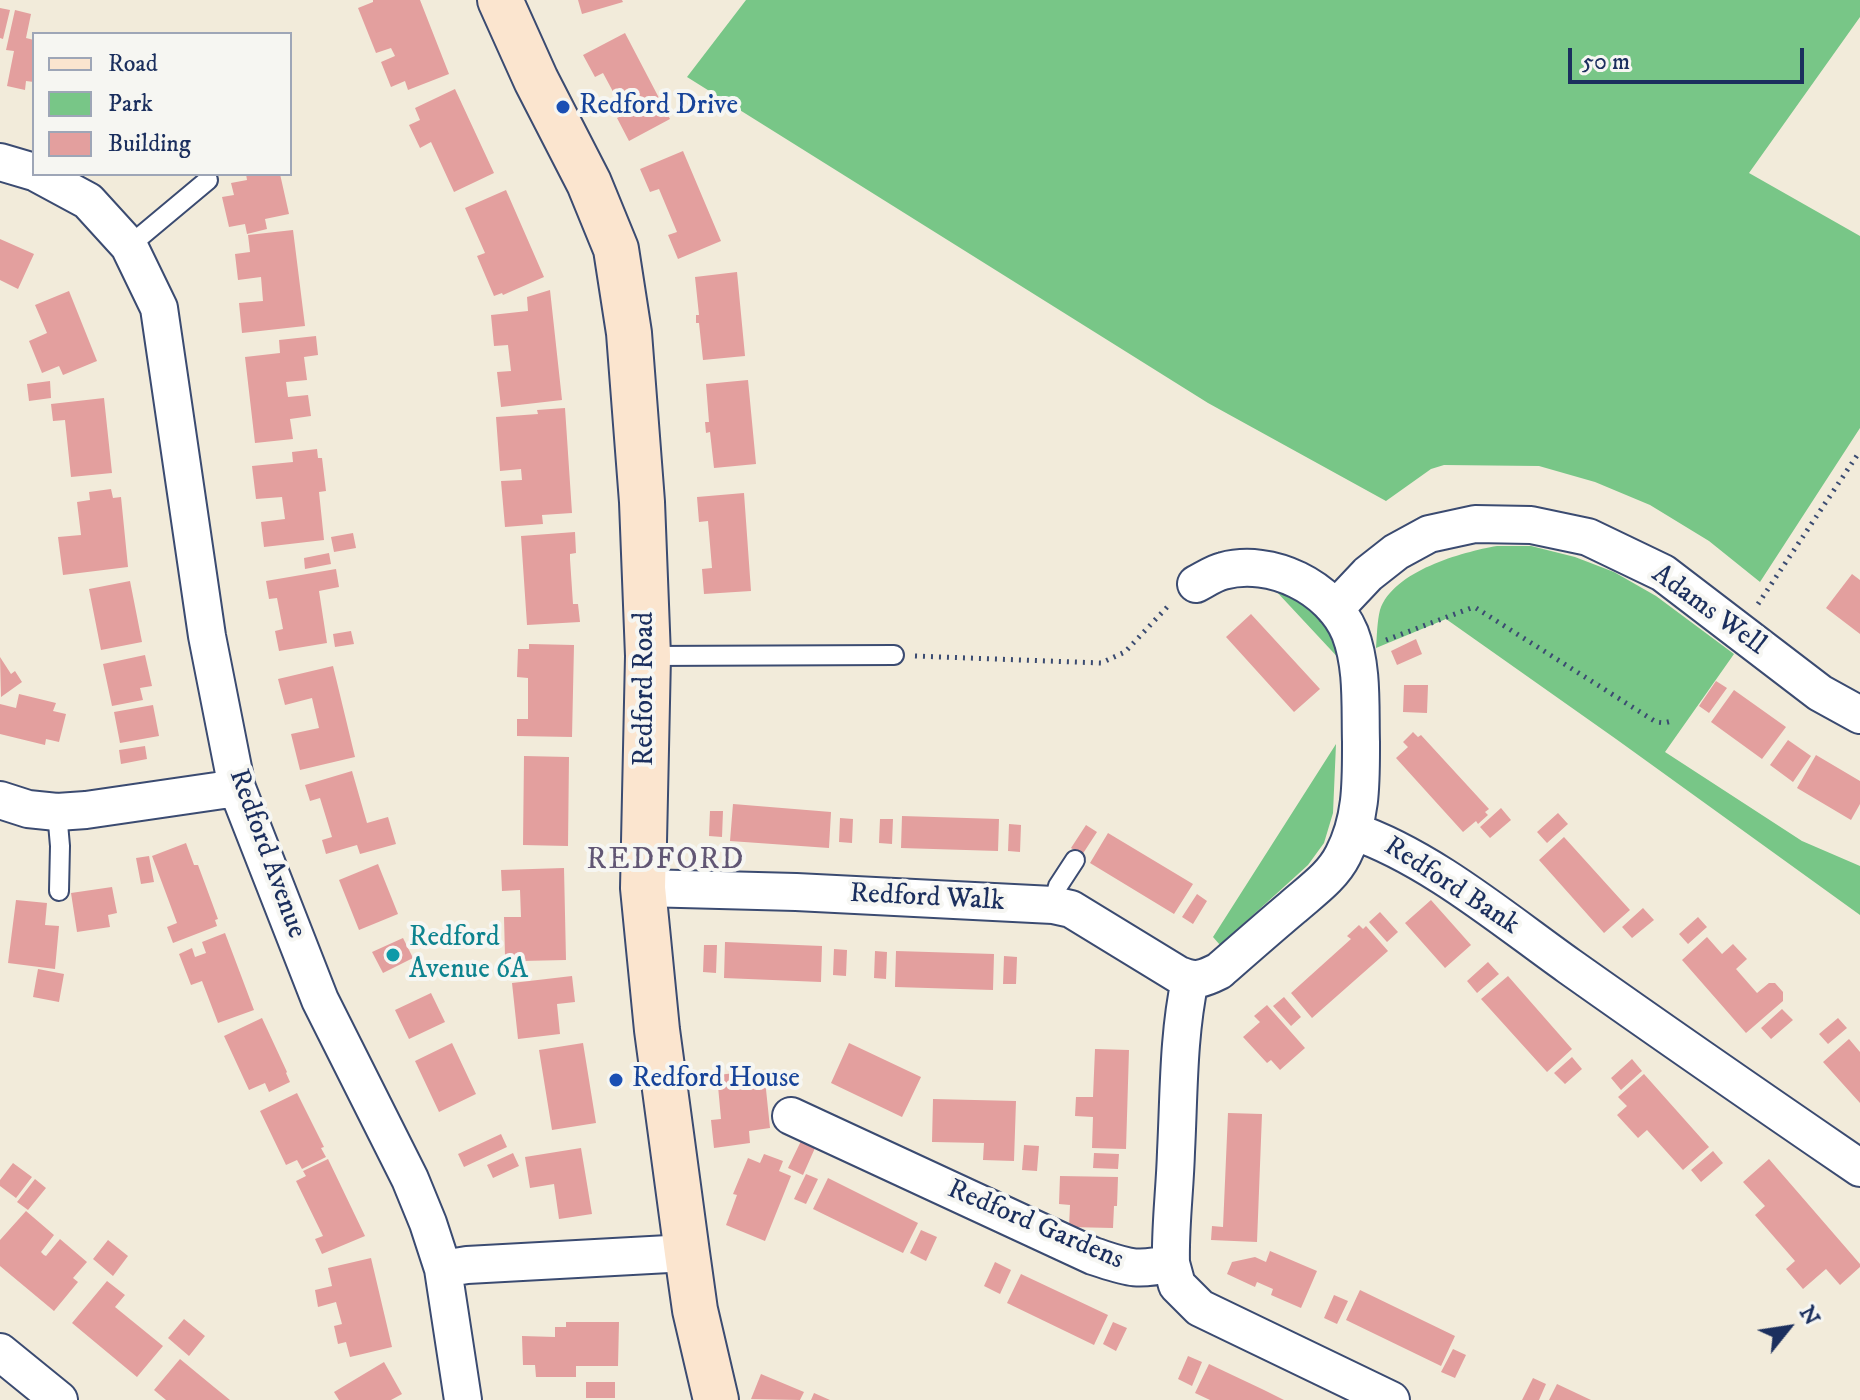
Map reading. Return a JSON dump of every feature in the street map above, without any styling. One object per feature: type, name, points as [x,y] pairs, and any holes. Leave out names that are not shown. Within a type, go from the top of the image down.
[{"type":"main road","name":"Redford Road","points":[[500,0],[536,80],[589,183],[616,249],[629,333],[642,502],[648,656],[643,888],[657,1030],[695,1310],[716,1400]]},
{"type":"street","name":"Redford Avenue","points":[[0,162],[32,172]]},
{"type":"street","name":"Redford Avenue","points":[[42,176],[88,201],[129,246],[159,308],[207,636],[237,788],[320,1000],[410,1179],[428,1223],[443,1269],[463,1400]]},
{"type":"street","name":"Adams Well","points":[[1335,609],[1368,574],[1396,552],[1429,534],[1475,524],[1531,525],[1588,537],[1663,573],[1820,693],[1860,715]]},
{"type":"street","name":"Redford Bank","points":[[1196,584],[1221,571],[1245,568],[1274,571],[1301,582],[1318,594],[1335,609],[1349,631],[1360,680],[1362,786],[1353,831],[1401,850],[1457,886],[1860,1168]]},
{"type":"street","points":[[0,800],[28,809],[57,812],[237,788]]},
{"type":"street","points":[[1353,831],[1343,856],[1328,876],[1219,971],[1190,980],[1182,1026],[1171,1263],[1177,1285],[1200,1308],[1391,1400]]},
{"type":"street","name":"Redford Walk","points":[[643,888],[1053,905],[1071,909],[1190,980]]},
{"type":"street","name":"Redford Gardens","points":[[791,1114],[1093,1256],[1131,1269],[1171,1263]]},
{"type":"street","points":[[443,1269],[467,1265],[687,1253]]},
{"type":"street","points":[[0,1352],[59,1400]]},
{"type":"lane","points":[[129,246],[208,180]]},
{"type":"lane","points":[[648,656],[894,655]]},
{"type":"lane","points":[[57,812],[59,891]]},
{"type":"lane","points":[[1053,905],[1058,886],[1075,860]]},
{"type":"path","points":[[1740,632],[1860,451]]},
{"type":"path","points":[[894,655],[1101,663],[1125,652],[1179,594],[1196,584]]},
{"type":"path","points":[[1355,651],[1476,608],[1656,722],[1672,721]]},
{"type":"green space","points":[[746,0],[1860,0],[1860,17],[1749,173],[1860,236],[1860,428],[1760,582],[1709,541],[1650,505],[1595,482],[1539,466],[1444,465],[1431,469],[1386,501],[1208,403],[687,77]]},
{"type":"green space","points":[[1497,546],[1531,546],[1575,557],[1614,572],[1656,596],[1734,654],[1665,752],[1802,841],[1860,866],[1860,915],[1446,619],[1376,648],[1380,610],[1387,596],[1399,584],[1448,559]]},
{"type":"green space","points":[[1275,590],[1296,598],[1315,612],[1332,637],[1344,664]]},
{"type":"green space","points":[[1336,744],[1333,813],[1324,843],[1308,865],[1220,945],[1213,937]]},
{"type":"building","points":[[373,0],[420,0],[449,74],[408,90],[405,81],[391,87],[381,62],[395,56],[391,48],[376,53],[358,8]]},
{"type":"building","points":[[578,0],[622,0],[623,2],[582,14]]},
{"type":"building","points":[[0,8],[10,10],[3,39],[0,38]]},
{"type":"building","points":[[15,10],[31,14],[26,38],[32,40],[32,82],[26,81],[25,90],[7,86],[14,51],[6,50]]},
{"type":"building","points":[[625,33],[670,119],[629,141],[617,118],[625,114],[603,73],[595,77],[583,55]]},
{"type":"building","points":[[455,89],[494,173],[454,192],[431,142],[420,148],[409,125],[420,120],[415,108]]},
{"type":"building","points":[[683,151],[721,241],[678,259],[668,235],[677,232],[659,189],[650,192],[640,169]]},
{"type":"building","points":[[246,176],[280,176],[289,214],[265,219],[267,229],[247,234],[245,224],[229,227],[222,197],[234,195],[231,183],[247,180]]},
{"type":"building","points":[[506,190],[544,277],[494,296],[477,256],[485,253],[465,208]]},
{"type":"building","points":[[293,230],[305,326],[242,333],[239,303],[263,301],[261,277],[238,280],[235,254],[250,252],[248,235]]},
{"type":"building","points":[[0,239],[34,254],[18,289],[0,280]]},
{"type":"building","points":[[737,272],[745,356],[703,360],[699,323],[696,323],[696,315],[699,315],[695,277]]},
{"type":"building","points":[[550,290],[562,400],[501,407],[497,372],[511,371],[508,345],[494,346],[491,315],[528,311],[527,297]]},
{"type":"building","points":[[69,291],[97,361],[63,375],[59,366],[42,373],[29,341],[47,333],[35,305]]},
{"type":"building","points":[[316,336],[318,355],[304,357],[307,380],[286,382],[288,397],[308,395],[311,416],[290,419],[293,439],[255,443],[245,357],[280,353],[279,340]]},
{"type":"building","points":[[748,380],[756,464],[714,468],[710,432],[706,433],[705,422],[709,422],[706,384]]},
{"type":"building","points":[[50,381],[51,398],[29,401],[27,384]]},
{"type":"building","points":[[104,398],[112,473],[71,477],[65,420],[53,421],[51,404]]},
{"type":"building","points":[[565,408],[572,513],[542,515],[543,524],[505,527],[501,481],[522,480],[521,469],[500,471],[496,417],[538,414],[537,410]]},
{"type":"building","points":[[317,449],[318,458],[322,458],[326,491],[319,492],[324,540],[264,547],[261,522],[285,519],[282,497],[256,499],[252,466],[293,462],[292,452]]},
{"type":"building","points":[[111,489],[113,498],[121,497],[128,567],[63,575],[58,537],[81,535],[77,502],[90,500],[89,492]]},
{"type":"building","points":[[744,493],[751,591],[704,594],[702,569],[712,568],[708,521],[699,522],[697,497]]},
{"type":"building","points":[[575,532],[576,553],[570,554],[570,559],[573,604],[578,604],[580,622],[527,625],[521,536]]},
{"type":"building","points":[[353,533],[356,548],[334,552],[331,537]]},
{"type":"building","points":[[329,553],[331,564],[305,569],[304,558]]},
{"type":"building","points":[[336,569],[339,587],[319,591],[327,643],[279,651],[275,631],[283,629],[277,598],[269,599],[266,581]]},
{"type":"building","points":[[1852,574],[1860,580],[1860,634],[1826,608]]},
{"type":"building","points":[[130,581],[142,642],[101,650],[89,589]]},
{"type":"building","points":[[1251,614],[1320,689],[1294,712],[1226,637]]},
{"type":"building","points":[[351,631],[354,644],[335,647],[333,634]]},
{"type":"building","points":[[1416,639],[1422,654],[1397,665],[1391,651]]},
{"type":"building","points":[[529,644],[574,645],[572,737],[517,736],[517,719],[528,719],[528,678],[517,677],[518,649],[529,649]]},
{"type":"building","points":[[145,655],[152,686],[140,688],[143,700],[112,706],[103,664]]},
{"type":"building","points":[[0,657],[11,674],[15,671],[22,682],[1,697]]},
{"type":"building","points":[[333,666],[355,757],[300,770],[291,734],[319,728],[312,698],[285,705],[278,679]]},
{"type":"building","points":[[1716,681],[1727,688],[1709,713],[1699,706]]},
{"type":"building","points":[[1404,685],[1428,685],[1427,713],[1403,712]]},
{"type":"building","points":[[1734,690],[1786,727],[1762,759],[1711,722]]},
{"type":"building","points":[[19,694],[56,703],[53,711],[66,714],[59,742],[46,739],[45,745],[0,734],[0,704],[16,708]]},
{"type":"building","points":[[153,705],[159,736],[120,743],[114,712]]},
{"type":"building","points":[[1413,732],[1418,737],[1421,735],[1489,809],[1485,812],[1488,815],[1478,824],[1476,821],[1463,832],[1396,758],[1408,747],[1403,742]]},
{"type":"building","points":[[1788,740],[1811,756],[1793,782],[1770,765]]},
{"type":"building","points":[[145,746],[147,759],[121,764],[119,750]]},
{"type":"building","points":[[1816,755],[1860,781],[1860,804],[1851,820],[1797,788]]},
{"type":"building","points":[[524,756],[569,757],[568,846],[523,845]]},
{"type":"building","points":[[352,771],[367,823],[388,817],[396,844],[360,854],[357,845],[326,854],[322,840],[332,837],[320,798],[310,801],[305,785]]},
{"type":"building","points":[[733,804],[831,812],[829,848],[730,841]]},
{"type":"building","points":[[1501,808],[1511,820],[1490,838],[1480,827]]},
{"type":"building","points":[[710,811],[723,811],[722,837],[709,836]]},
{"type":"building","points":[[1558,813],[1568,824],[1547,843],[1537,832]]},
{"type":"building","points":[[902,816],[999,819],[998,851],[901,848]]},
{"type":"building","points":[[840,818],[853,819],[852,843],[839,842]]},
{"type":"building","points":[[880,819],[893,819],[892,844],[879,843]]},
{"type":"building","points":[[1009,824],[1021,825],[1020,852],[1008,851]]},
{"type":"building","points":[[1086,825],[1097,832],[1082,855],[1071,848]]},
{"type":"building","points":[[1108,833],[1193,884],[1174,914],[1090,863]]},
{"type":"building","points":[[1564,837],[1630,910],[1604,933],[1539,860]]},
{"type":"building","points":[[186,843],[194,865],[198,865],[218,919],[215,920],[217,926],[173,943],[167,927],[177,923],[152,856]]},
{"type":"building","points":[[149,856],[154,882],[141,884],[136,858]]},
{"type":"building","points":[[378,864],[398,914],[359,930],[339,880]]},
{"type":"building","points":[[564,868],[566,960],[522,961],[522,955],[505,956],[504,917],[521,917],[520,890],[502,891],[501,870]]},
{"type":"building","points":[[112,887],[117,913],[108,915],[110,927],[77,932],[71,893]]},
{"type":"building","points":[[1197,894],[1207,901],[1193,924],[1182,917]]},
{"type":"building","points":[[16,900],[47,903],[45,925],[59,926],[55,969],[8,963]]},
{"type":"building","points":[[1431,900],[1471,945],[1445,968],[1405,923]]},
{"type":"building","points":[[1643,908],[1654,920],[1632,938],[1622,927]]},
{"type":"building","points":[[1380,912],[1398,932],[1387,942],[1369,922]]},
{"type":"building","points":[[1698,917],[1707,927],[1688,944],[1679,934]]},
{"type":"building","points":[[1359,925],[1363,929],[1366,926],[1388,951],[1312,1018],[1291,993],[1351,939],[1347,936]]},
{"type":"building","points":[[225,933],[254,1010],[218,1023],[202,981],[191,985],[179,954],[192,948],[195,957],[206,953],[202,942]]},
{"type":"building","points":[[1707,937],[1722,954],[1733,944],[1747,959],[1736,969],[1757,993],[1769,983],[1775,983],[1783,992],[1783,1001],[1746,1033],[1682,960]]},
{"type":"building","name":"Redford Avenue 6A","points":[[403,938],[413,958],[383,973],[372,952]]},
{"type":"building","points":[[725,942],[822,946],[821,982],[724,978]]},
{"type":"building","points":[[704,945],[717,945],[716,973],[703,972]]},
{"type":"building","points":[[834,949],[847,950],[846,976],[833,975]]},
{"type":"building","points":[[875,951],[887,952],[886,979],[874,978]]},
{"type":"building","points":[[896,951],[994,954],[993,990],[895,987]]},
{"type":"building","points":[[1004,956],[1017,957],[1016,984],[1003,984]]},
{"type":"building","points":[[1488,962],[1499,974],[1477,993],[1467,981]]},
{"type":"building","points":[[38,969],[64,974],[59,1002],[33,997]]},
{"type":"building","points":[[572,976],[575,1002],[557,1004],[560,1034],[518,1039],[512,983]]},
{"type":"building","points":[[1508,976],[1572,1049],[1547,1072],[1481,999]]},
{"type":"building","points":[[431,993],[445,1022],[409,1039],[395,1010]]},
{"type":"building","points":[[1284,997],[1301,1017],[1291,1026],[1273,1006]]},
{"type":"building","points":[[1267,1005],[1305,1048],[1280,1070],[1271,1060],[1267,1063],[1243,1037],[1260,1022],[1254,1016]]},
{"type":"building","points":[[1782,1009],[1793,1020],[1771,1039],[1761,1028]]},
{"type":"building","points":[[262,1018],[290,1082],[269,1092],[265,1083],[249,1090],[224,1036]]},
{"type":"building","points":[[1838,1018],[1847,1028],[1828,1044],[1819,1034]]},
{"type":"building","points":[[1849,1039],[1860,1052],[1860,1103],[1823,1062]]},
{"type":"building","points":[[452,1043],[476,1094],[439,1112],[415,1061]]},
{"type":"building","points":[[583,1043],[596,1123],[552,1130],[539,1050]]},
{"type":"building","points":[[849,1043],[921,1077],[902,1117],[831,1083]]},
{"type":"building","points":[[1095,1049],[1129,1050],[1126,1149],[1092,1148],[1093,1117],[1075,1116],[1076,1097],[1093,1097]]},
{"type":"building","points":[[1572,1057],[1582,1069],[1565,1084],[1554,1073]]},
{"type":"building","points":[[1632,1059],[1642,1071],[1621,1090],[1611,1078]]},
{"type":"building","points":[[764,1070],[770,1128],[749,1131],[750,1143],[714,1148],[711,1120],[721,1119],[717,1075]]},
{"type":"building","points":[[1644,1074],[1709,1147],[1683,1170],[1647,1130],[1638,1138],[1617,1115],[1627,1106],[1618,1097]]},
{"type":"building","points":[[297,1093],[326,1157],[302,1169],[297,1160],[286,1165],[260,1111]]},
{"type":"building","points":[[933,1099],[1016,1101],[1014,1161],[983,1160],[984,1143],[932,1142]]},
{"type":"building","points":[[1228,1113],[1262,1114],[1257,1242],[1211,1240],[1212,1226],[1223,1227]]},
{"type":"building","points":[[501,1134],[507,1147],[464,1167],[458,1154]]},
{"type":"building","points":[[801,1141],[815,1148],[803,1175],[788,1168]]},
{"type":"building","points":[[1024,1145],[1039,1146],[1037,1171],[1022,1170]]},
{"type":"building","points":[[581,1148],[592,1214],[559,1219],[554,1184],[530,1188],[525,1157]]},
{"type":"building","points":[[1713,1151],[1723,1163],[1701,1182],[1691,1170]]},
{"type":"building","points":[[513,1153],[519,1166],[493,1178],[487,1165]]},
{"type":"building","points":[[1094,1153],[1119,1154],[1118,1169],[1093,1168]]},
{"type":"building","points":[[764,1154],[783,1161],[779,1171],[791,1176],[765,1241],[726,1225],[737,1195],[733,1194],[748,1158],[760,1163]]},
{"type":"building","points":[[328,1159],[365,1236],[322,1254],[315,1239],[323,1236],[296,1181],[306,1176],[303,1171]]},
{"type":"building","points":[[1769,1159],[1860,1264],[1840,1285],[1826,1269],[1803,1289],[1786,1269],[1795,1261],[1755,1215],[1765,1206],[1743,1182]]},
{"type":"building","points":[[13,1163],[32,1177],[16,1198],[0,1186],[0,1180]]},
{"type":"building","points":[[806,1174],[818,1179],[806,1204],[794,1199]]},
{"type":"building","points":[[1060,1176],[1118,1177],[1113,1228],[1069,1227],[1070,1205],[1059,1204]]},
{"type":"building","points":[[828,1178],[918,1223],[903,1253],[813,1209]]},
{"type":"building","points":[[35,1179],[46,1188],[28,1210],[17,1202]]},
{"type":"building","points":[[26,1211],[54,1235],[41,1252],[44,1255],[60,1239],[87,1262],[73,1278],[78,1282],[54,1311],[0,1266],[0,1240]]},
{"type":"building","points":[[921,1230],[937,1237],[926,1261],[910,1253]]},
{"type":"building","points":[[108,1240],[128,1256],[113,1276],[93,1259]]},
{"type":"building","points":[[1270,1251],[1317,1271],[1301,1308],[1271,1295],[1273,1289],[1257,1282],[1255,1287],[1227,1274],[1232,1262],[1255,1257],[1266,1262]]},
{"type":"building","points":[[371,1258],[392,1347],[350,1357],[346,1342],[338,1344],[334,1326],[342,1324],[336,1302],[318,1307],[315,1290],[332,1286],[328,1268]]},
{"type":"building","points":[[995,1262],[1011,1270],[1000,1294],[984,1286]]},
{"type":"building","points":[[1021,1274],[1108,1315],[1094,1345],[1007,1303]]},
{"type":"building","points":[[107,1281],[125,1295],[115,1307],[163,1346],[137,1377],[72,1323]]},
{"type":"building","points":[[1360,1290],[1455,1336],[1441,1366],[1346,1320]]},
{"type":"building","points":[[1334,1295],[1348,1301],[1337,1324],[1324,1318]]},
{"type":"building","points":[[184,1319],[205,1336],[189,1356],[168,1338]]},
{"type":"building","points":[[566,1322],[619,1322],[618,1366],[576,1366],[576,1377],[536,1377],[535,1365],[523,1365],[522,1336],[555,1337],[555,1327],[566,1327]]},
{"type":"building","points":[[1113,1322],[1127,1328],[1116,1351],[1103,1344]]},
{"type":"building","points":[[1453,1349],[1466,1355],[1455,1378],[1441,1372]]},
{"type":"building","points":[[1188,1356],[1202,1362],[1192,1386],[1178,1379]]},
{"type":"building","points":[[180,1359],[230,1400],[166,1400],[154,1390]]},
{"type":"building","points":[[384,1362],[402,1394],[391,1400],[339,1400],[334,1392]]},
{"type":"building","points":[[1209,1364],[1284,1400],[1210,1400],[1195,1393]]},
{"type":"building","points":[[761,1374],[804,1392],[800,1400],[751,1399]]},
{"type":"building","points":[[1533,1378],[1546,1384],[1539,1400],[1522,1400]]},
{"type":"building","points":[[586,1382],[615,1382],[615,1398],[586,1398]]},
{"type":"building","points":[[1557,1384],[1591,1400],[1549,1400]]},
{"type":"building","points":[[814,1393],[830,1400],[811,1400]]},
{"type":"place","name":"Redford Drive","points":[[563,107]]},
{"type":"place","name":"Redford Avenue 6A","points":[[393,955]]},
{"type":"place","name":"Redford House","points":[[616,1080]]},
{"type":"district","name":"REDFORD","points":[[666,862]]}]
